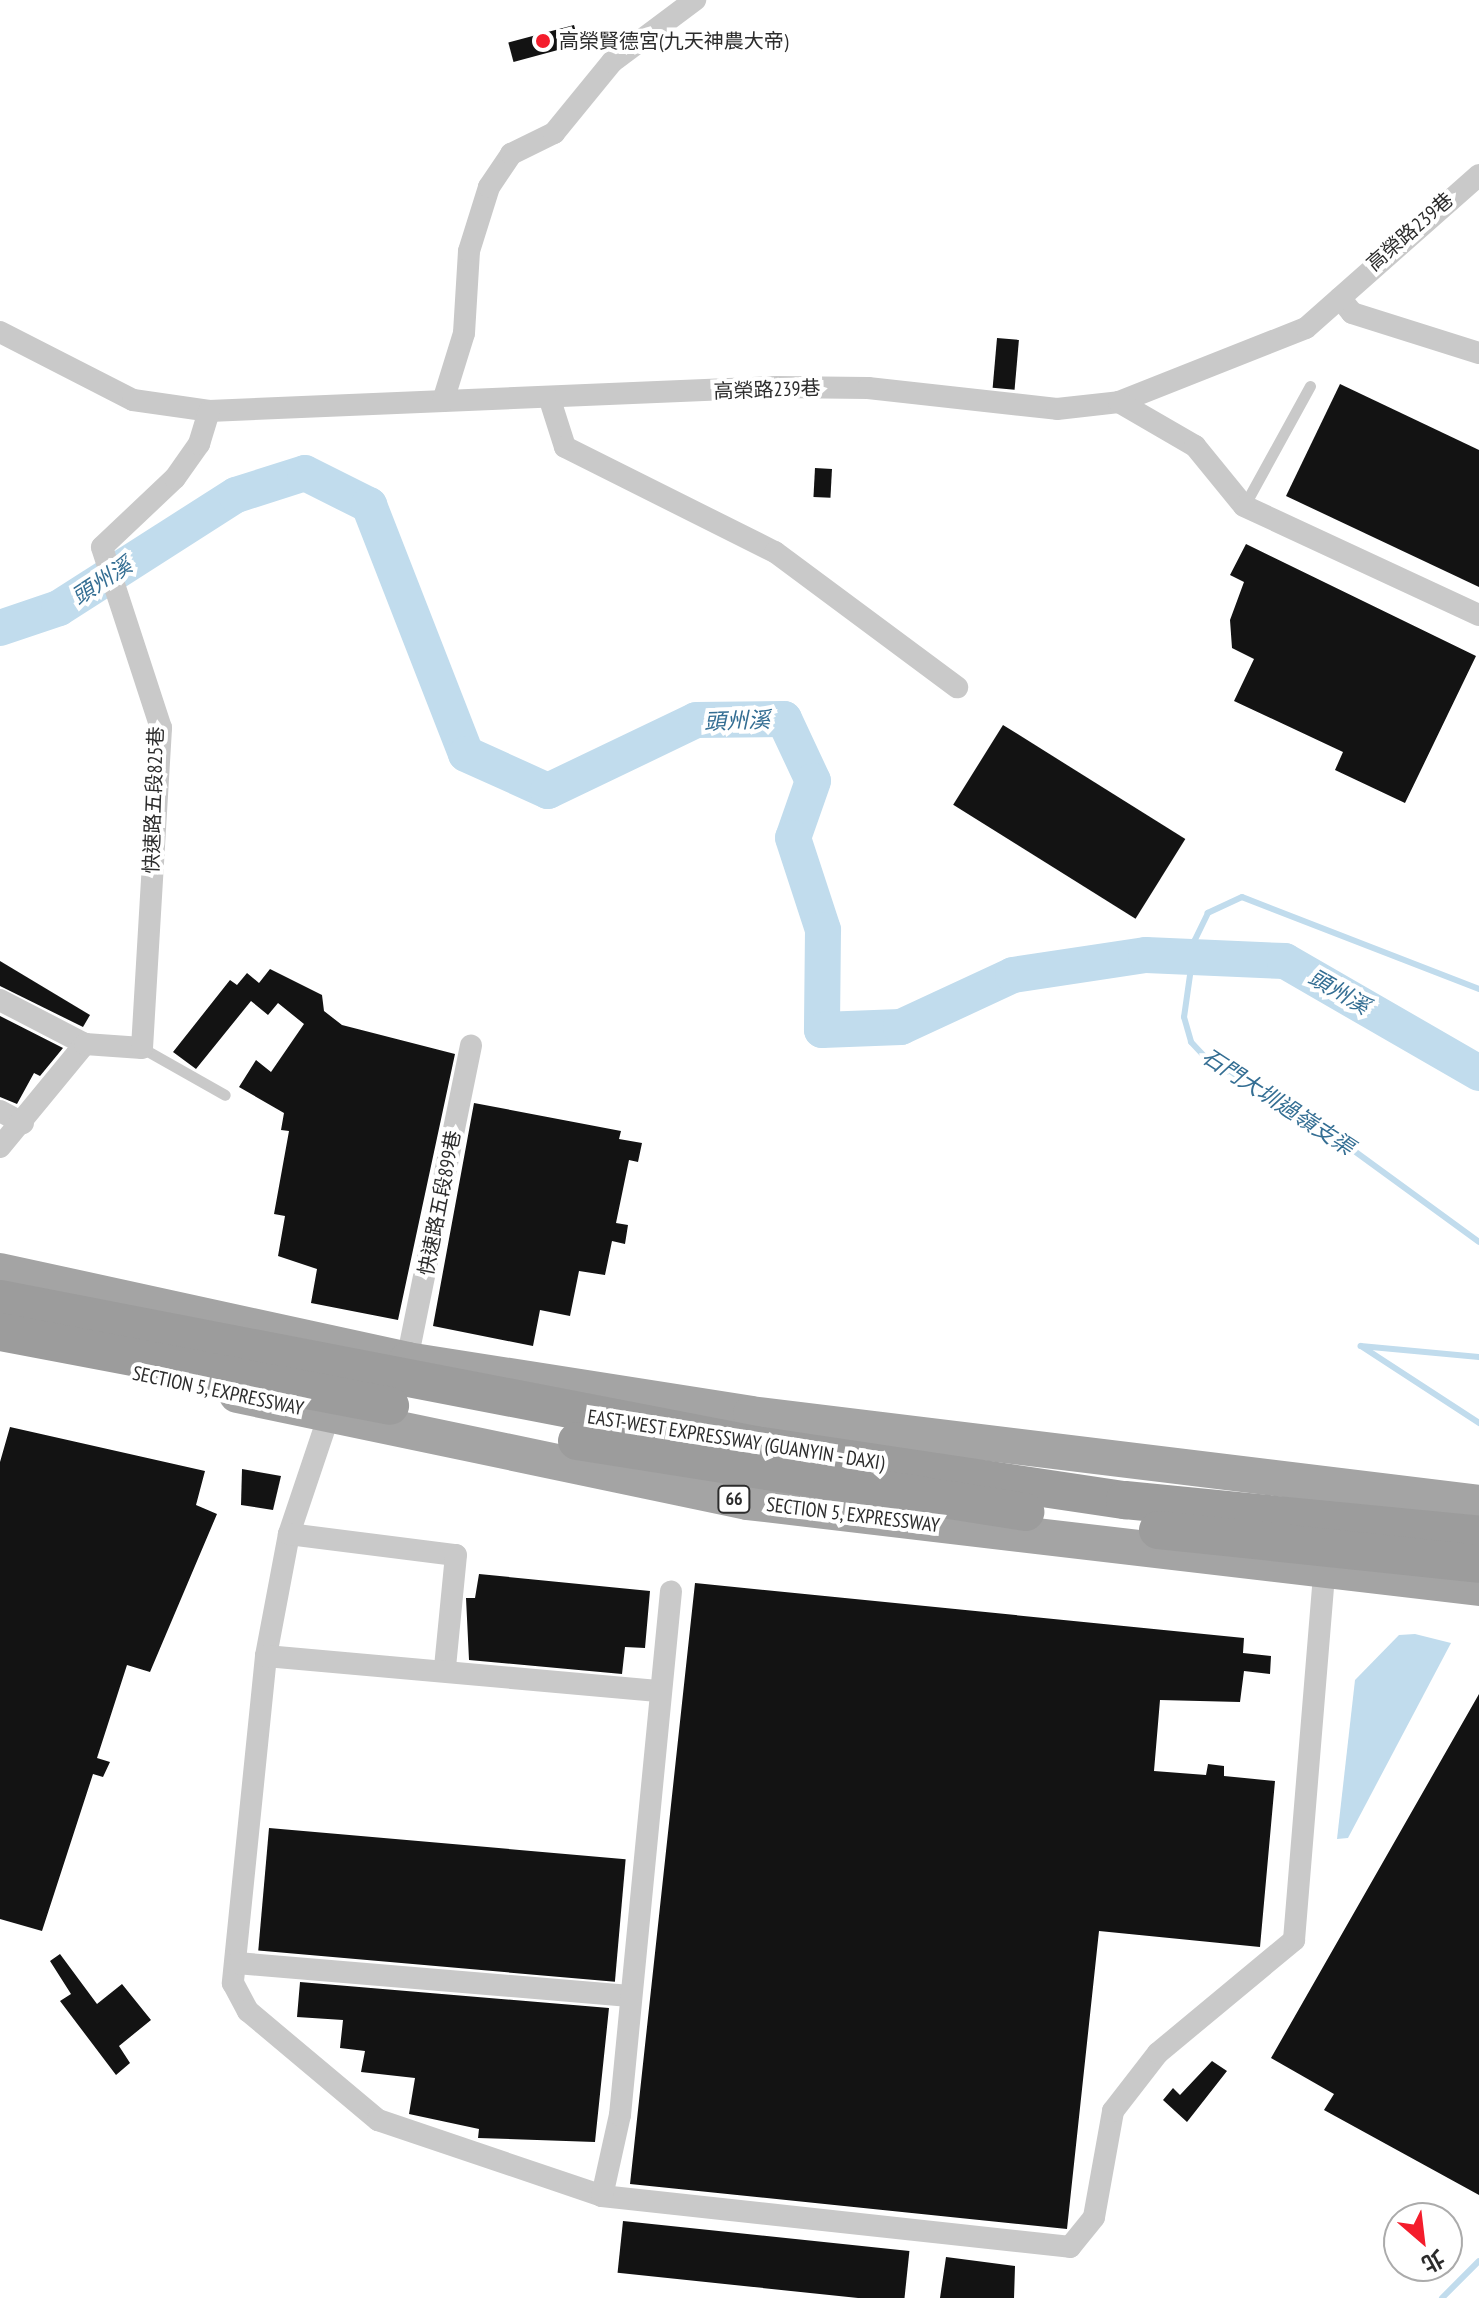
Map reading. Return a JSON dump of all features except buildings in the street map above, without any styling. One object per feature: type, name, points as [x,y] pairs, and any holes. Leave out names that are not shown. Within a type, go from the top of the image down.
[{"type":"highway","name":"EAST-WEST EXPRESSWAY (GUANYIN - DAXI)","points":[[0,1299],[755,1445],[1125,1500],[1479,1535]]},
{"type":"highway","name":"EAST-WEST EXPRESSWAY (GUANYIN - DAXI)","points":[[0,1332],[750,1473],[1479,1564]]},
{"type":"main road","points":[[0,1271],[407,1360],[751,1414],[1479,1503]]},
{"type":"main road","name":"SECTION 5, EXPRESSWAY","points":[[0,1348],[748,1502],[1479,1588]]},
{"type":"street","points":[[443,401],[464,333],[469,251],[489,187],[511,154],[554,133],[612,62],[695,0]]},
{"type":"street","name":"高榮路239巷","points":[[0,332],[133,400],[209,411],[443,401],[550,400],[777,387],[868,388],[1057,409],[1119,402],[1306,328],[1479,175]]},
{"type":"street","points":[[1340,298],[1352,313],[1479,353]]},
{"type":"street","points":[[550,400],[565,447],[775,552],[957,687]]},
{"type":"street","points":[[1119,402],[1195,446],[1244,506],[1479,615]]},
{"type":"street","name":"快速路五段825巷","points":[[142,1048],[161,728],[102,547],[175,478],[199,444],[209,411]]},
{"type":"street","points":[[0,1000],[85,1044],[142,1048]]},
{"type":"street","points":[[0,1147],[23,1123],[85,1044]]},
{"type":"street","name":"快速路五段899巷","points":[[407,1360],[471,1045]]},
{"type":"street","points":[[0,1111],[23,1123]]},
{"type":"street","points":[[329,1415],[289,1534],[266,1656],[233,1983],[248,2011],[378,2120],[602,2196],[1070,2247],[1094,2217],[1113,2111],[1158,2053],[1294,1940],[1324,1572]]},
{"type":"street","points":[[289,1534],[456,1555],[445,1667]]},
{"type":"street","points":[[602,2196],[620,2115],[671,1591]]},
{"type":"street","points":[[266,1656],[445,1667],[660,1691]]},
{"type":"street","points":[[237,1963],[630,1996]]},
{"type":"lane","points":[[1244,506],[1310,386]]},
{"type":"lane","points":[[142,1048],[225,1095]]},
{"type":"water","points":[[1415,1634],[1451,1643],[1348,1838],[1337,1839],[1355,1680],[1399,1635]]},
{"type":"waterway","name":"頭州溪","points":[[0,628],[59,608],[236,495],[305,473],[369,505],[466,754],[548,791],[696,720],[784,719],[813,781],[793,838],[823,930],[822,1030],[901,1027],[1013,975],[1146,955],[1285,961],[1479,1073]]},
{"type":"waterway","name":"石門大圳過嶺支渠","points":[[1479,989],[1242,897],[1208,913],[1195,940],[1184,1017],[1191,1042],[1207,1059],[1331,1134],[1479,1242]]},
{"type":"waterway","name":"石門大圳過嶺支渠","points":[[1479,1357],[1361,1346],[1479,1423]]},
{"type":"waterway","name":"石門大圳過嶺支渠","points":[[1442,2298],[1479,2261]]},
{"type":"place","name":"高榮賢德宮(九天神農大帝)","points":[[543,41]]}]
